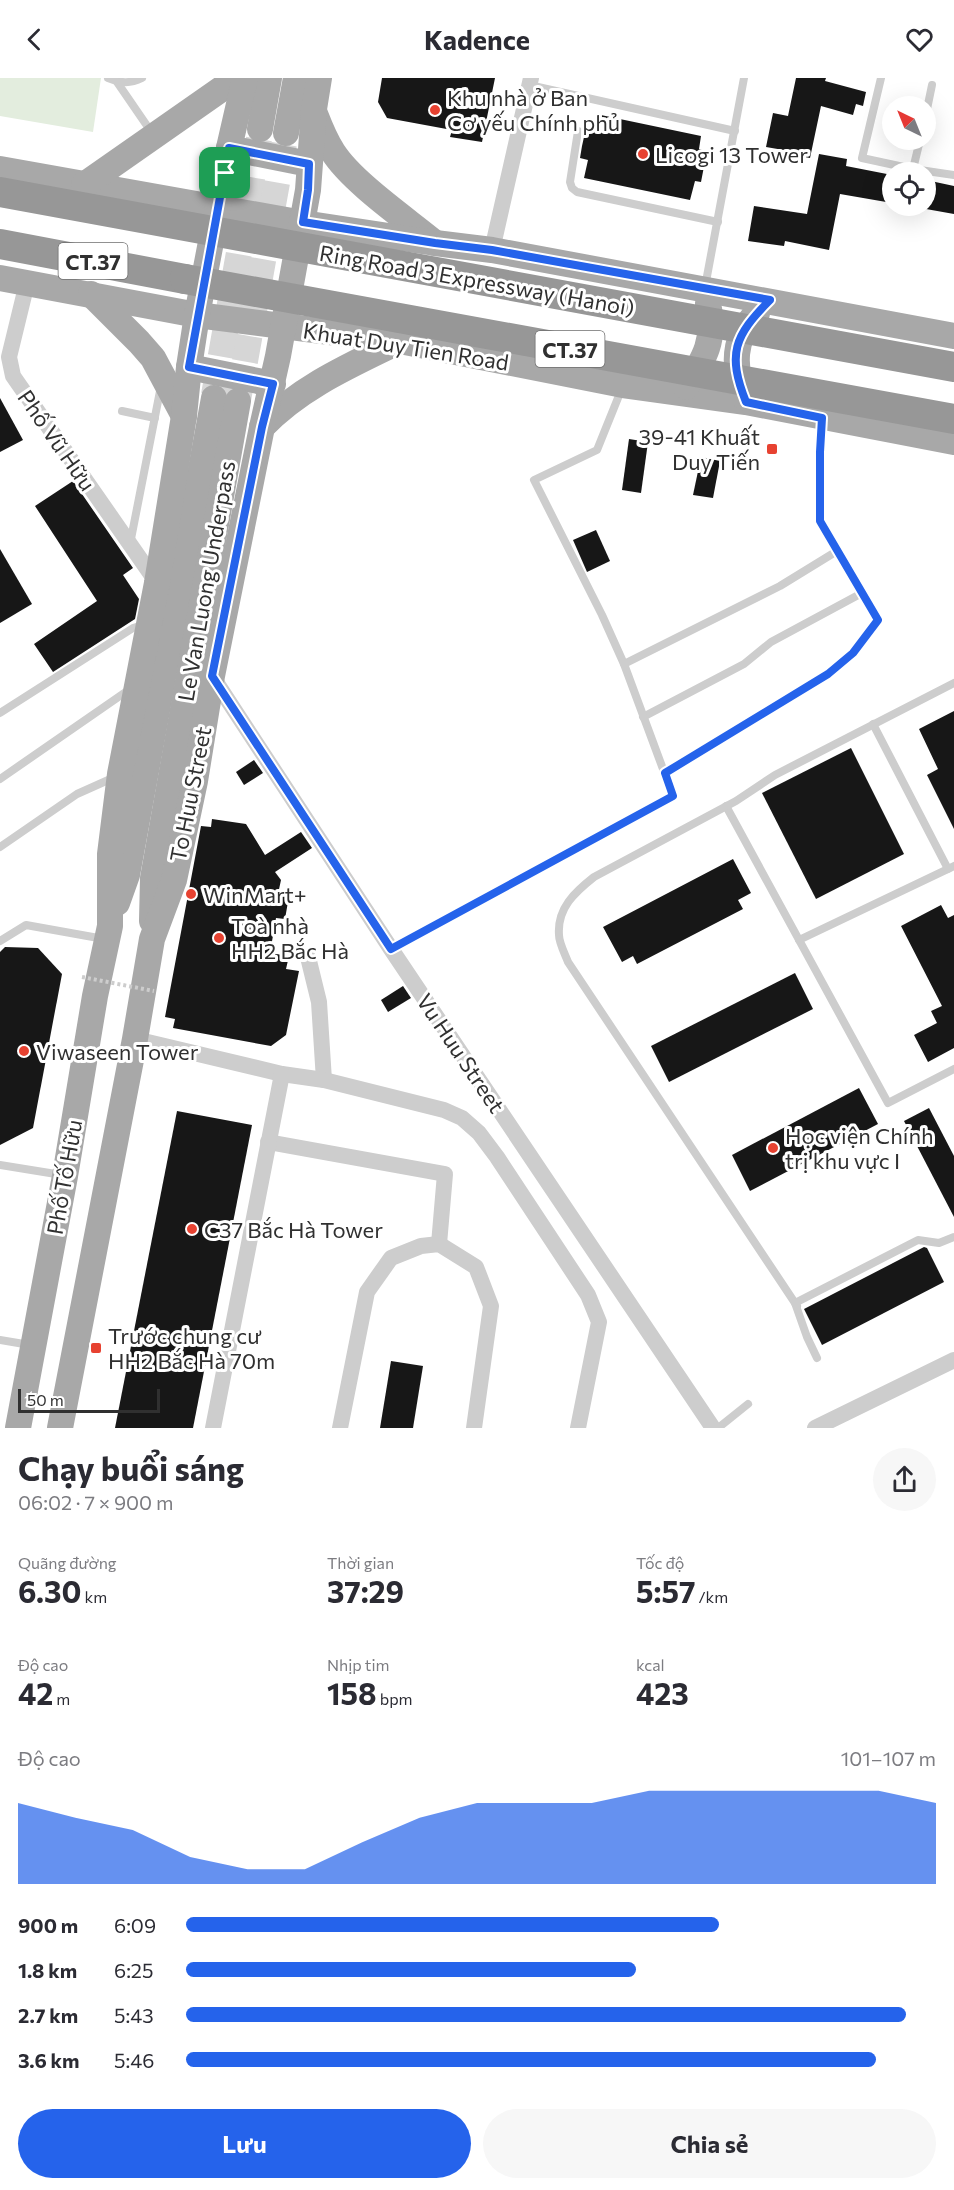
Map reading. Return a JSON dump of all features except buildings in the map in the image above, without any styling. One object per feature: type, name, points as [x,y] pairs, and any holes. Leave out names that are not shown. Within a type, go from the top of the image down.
[{"type":"highway","name":"Ring Road 3 Expressway (Hanoi)","points":[[0,192],[954,367]]},
{"type":"highway","name":"CT.37","points":[[0,244],[954,419]]},
{"type":"highway","points":[[0,256],[185,279]]},
{"type":"main road","points":[[84,185],[237,78]]},
{"type":"main road","points":[[108,933],[110,854],[120,774],[157,583],[184,417],[197,315],[245,78]]},
{"type":"main road","points":[[260,129],[269,78]]},
{"type":"main road","points":[[286,133],[296,78]]},
{"type":"main road","name":"To Huu Street","points":[[152,939],[174,880],[195,781],[212,676],[262,427],[273,384],[308,190],[314,109],[319,78]]},
{"type":"main road","points":[[314,109],[323,135],[334,154],[435,243]]},
{"type":"main road","points":[[229,148],[309,164]]},
{"type":"main road","points":[[0,169],[303,222],[492,250],[954,336]]},
{"type":"main road","name":"Khuat Duy Tien Road","points":[[0,278],[197,315],[400,341],[623,385],[746,402],[954,442]]},
{"type":"main road","points":[[681,394],[702,362],[711,340],[711,316],[704,290]]},
{"type":"main road","points":[[91,294],[153,358],[184,417]]},
{"type":"main road","points":[[746,402],[738,382],[736,360],[738,342],[749,321],[770,300]]},
{"type":"main road","points":[[262,427],[278,410],[316,384],[400,341]]},
{"type":"main road","points":[[189,367],[273,384]]},
{"type":"main road","name":"Le Van Luong Underpass","points":[[108,933],[127,874],[226,399],[153,878],[152,939]]},
{"type":"main road","name":"Phố Tố Hữu","points":[[18,1428],[108,933]]},
{"type":"main road","name":"Phố Tố Hữu","points":[[60,1428],[152,939]]},
{"type":"street","points":[[492,250],[530,82]]},
{"type":"street","name":"Phố Vũ Hữu","points":[[27,283],[5,357],[10,377],[157,583]]},
{"type":"street","name":"Vu Huu Street","points":[[212,676],[391,949],[713,1428]]},
{"type":"street","points":[[308,957],[319,1002],[324,1080]]},
{"type":"street","points":[[135,1039],[282,1074],[324,1080],[444,1110],[462,1118],[479,1133],[497,1157],[588,1295],[599,1322],[578,1428]]},
{"type":"street","points":[[213,1428],[282,1074]]},
{"type":"street","points":[[268,1142],[445,1174],[440,1244]]},
{"type":"street","points":[[340,1428],[367,1292],[391,1258],[421,1246],[440,1244],[476,1267],[491,1306],[474,1428]]},
{"type":"street","points":[[815,1428],[954,1360]]},
{"type":"lane","points":[[108,78],[128,83],[142,78]]},
{"type":"lane","points":[[704,290],[744,78]]},
{"type":"lane","points":[[881,78],[862,158],[882,162]]},
{"type":"lane","points":[[117,82],[154,136]]},
{"type":"lane","points":[[530,82],[735,131]]},
{"type":"lane","points":[[930,96],[932,85]]},
{"type":"lane","points":[[578,131],[570,182],[572,188],[577,192],[718,222]]},
{"type":"lane","points":[[936,172],[954,175]]},
{"type":"lane","points":[[130,544],[163,375]]},
{"type":"lane","points":[[391,949],[673,796],[624,664],[534,480],[597,450],[623,385]]},
{"type":"lane","points":[[122,411],[155,418]]},
{"type":"lane","points":[[665,773],[828,674],[853,653],[878,620],[820,521],[822,418]]},
{"type":"lane","points":[[624,664],[780,586],[837,551]]},
{"type":"lane","points":[[644,717],[744,664],[771,642],[862,593]]},
{"type":"lane","points":[[0,713],[133,628],[149,623]]},
{"type":"lane","points":[[817,1358],[797,1306],[568,962],[559,936],[562,912],[575,892],[594,878],[726,806],[775,775],[954,683]]},
{"type":"lane","points":[[0,779],[137,685]]},
{"type":"lane","points":[[799,940],[951,867],[873,724]]},
{"type":"lane","points":[[0,846],[76,794],[120,774]]},
{"type":"lane","points":[[726,806],[888,1102],[954,1069]]},
{"type":"lane","points":[[0,941],[26,925],[108,933]]},
{"type":"lane","points":[[0,1165],[65,1176]]},
{"type":"lane","points":[[797,1306],[795,1303],[918,1240],[939,1243],[954,1237]]},
{"type":"lane","points":[[0,1340],[33,1346]]},
{"type":"lane","points":[[718,1428],[748,1404]]},
{"type":"path","points":[[82,977],[154,992]]},
{"type":"green space","points":[[0,78],[101,78],[93,132],[0,116]]},
{"type":"tunnel","points":[[214,395],[260,133]]},
{"type":"tunnel","points":[[238,400],[285,138]]},
{"type":"place","name":"Khu nhà ở Ban Cơ yếu Chính phủ","points":[[435,110]]},
{"type":"place","name":"Licogi 13 Tower","points":[[643,154]]},
{"type":"place","name":"39-41 Khuất Duy Tiến","points":[[772,449]]},
{"type":"place","name":"WinMart+","points":[[191,894]]},
{"type":"place","name":"Toà nhà HH2 Bắc Hà","points":[[219,938]]},
{"type":"place","name":"Viwaseen Tower","points":[[24,1051]]},
{"type":"place","name":"Học viện Chính trị khu vực I","points":[[773,1148]]},
{"type":"place","name":"C37 Bắc Hà Tower","points":[[192,1229]]},
{"type":"place","name":"Trước chung cư HH2 Bắc Hà 70m","points":[[96,1348]]},
{"type":"route","points":[[229,148],[309,164],[303,222],[492,250],[704,290],[770,300],[749,321],[738,342],[736,360],[738,382],[746,402],[822,418],[820,521],[878,620],[853,653],[828,674],[665,773],[673,796],[391,949],[212,676],[262,427],[273,384],[189,367],[225,173],[229,148]]}]
